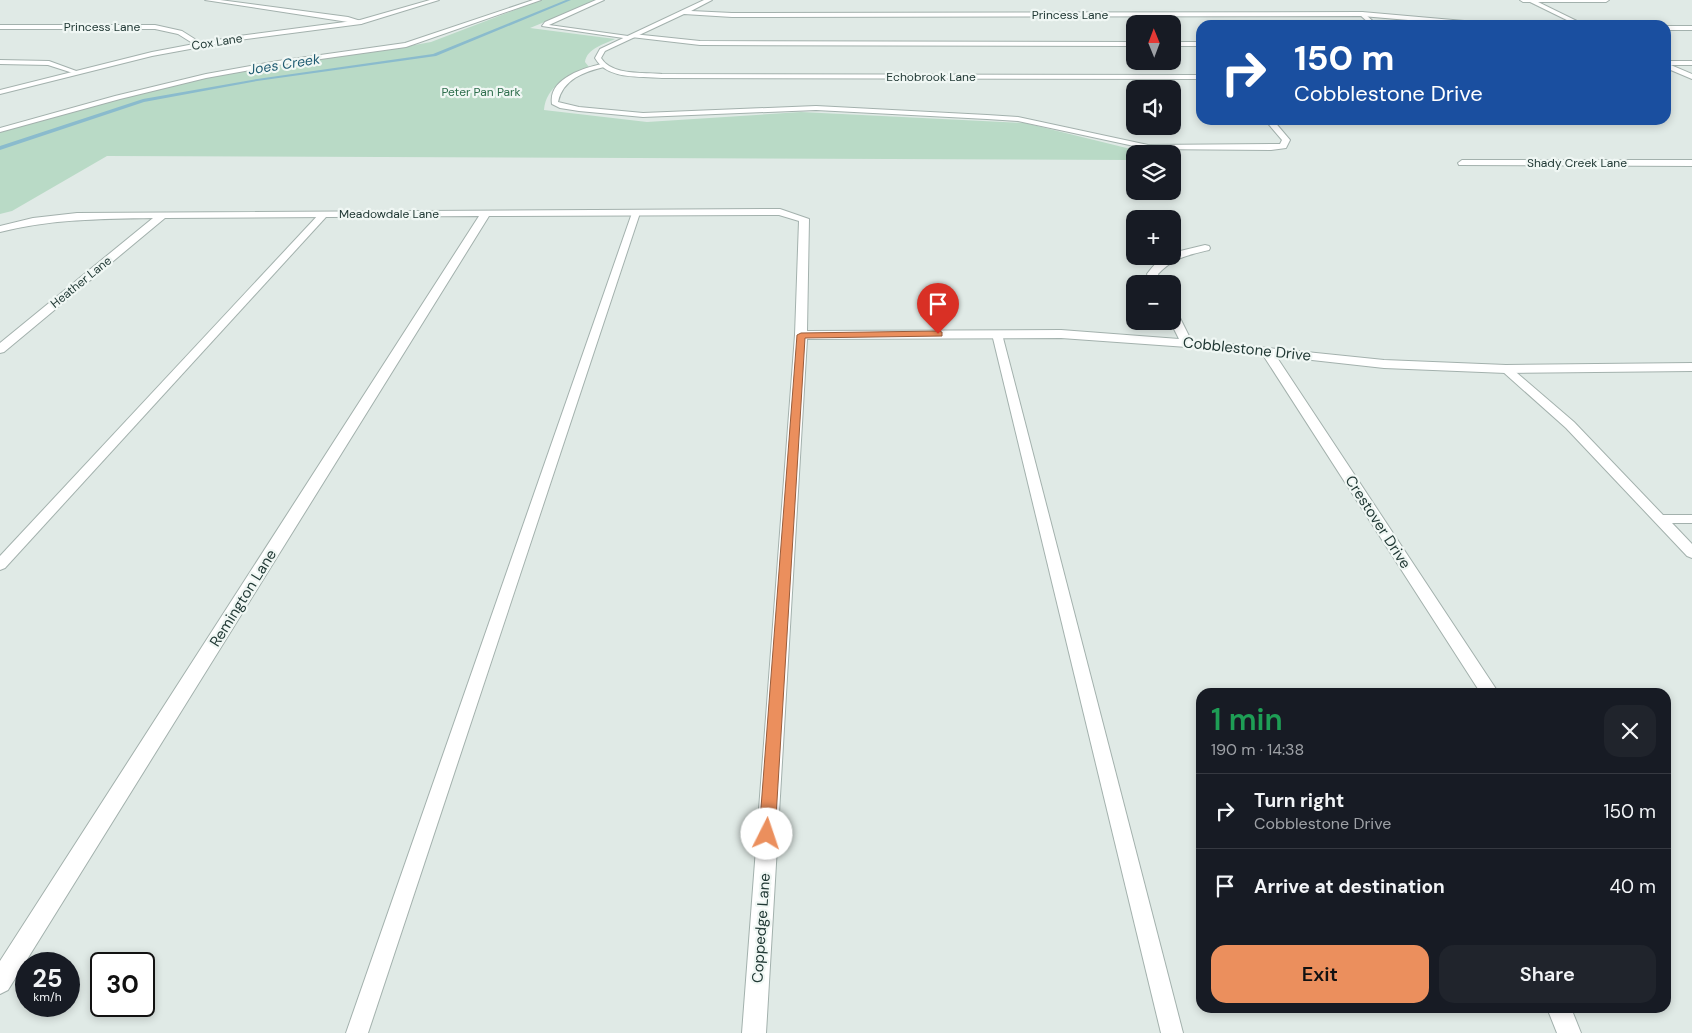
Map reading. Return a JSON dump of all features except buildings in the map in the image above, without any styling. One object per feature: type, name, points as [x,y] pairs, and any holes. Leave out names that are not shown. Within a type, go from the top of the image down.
[{"type":"street","name":"Cox Lane","points":[[0,92],[76,72],[199,45],[361,22],[436,0]]},
{"type":"street","points":[[602,66],[598,58],[599,53],[709,0]]},
{"type":"street","points":[[1530,0],[1572,20]]},
{"type":"street","name":"Princess Lane","points":[[683,12],[732,15],[1362,14],[1429,20]]},
{"type":"street","name":"Princess Lane","points":[[0,27],[155,27],[180,32],[199,45]]},
{"type":"street","points":[[1671,28],[1692,28]]},
{"type":"street","name":"Echobrook Lane","points":[[602,66],[630,73],[662,76],[1196,77]]},
{"type":"street","points":[[1671,66],[1692,77]]},
{"type":"street","name":"Shady Creek Lane","points":[[1462,163],[1692,163]]},
{"type":"street","name":"Meadowdale Lane","points":[[0,229],[77,216],[780,212]]},
{"type":"street","name":"Coppedge Lane","points":[[754,1033],[801,335],[804,219],[780,212]]},
{"type":"street","name":"Remington Lane","points":[[0,982],[486,214]]},
{"type":"street","name":"Heather Lane","points":[[0,349],[163,215]]},
{"type":"street","points":[[1152,275],[1165,260],[1182,252],[1205,248]]},
{"type":"street","points":[[1180,330],[1187,343]]},
{"type":"street","name":"Cobblestone Drive","points":[[801,335],[1061,334],[1187,343],[1384,364],[1506,368],[1692,367]]},
{"type":"street","name":"Crestover Drive","points":[[1267,351],[1486,688]]},
{"type":"street","points":[[1561,1013],[1569,1033]]},
{"type":"lane","points":[[208,0],[361,22]]},
{"type":"lane","points":[[0,130],[130,93],[226,72],[406,45],[468,26],[538,0]]},
{"type":"lane","points":[[601,0],[547,23],[546,26],[630,37],[721,44],[1126,44]]},
{"type":"lane","points":[[1523,0],[1606,0]]},
{"type":"lane","points":[[1362,14],[1369,20]]},
{"type":"lane","points":[[1181,44],[1196,44]]},
{"type":"lane","points":[[0,62],[49,62],[76,72]]},
{"type":"lane","points":[[1671,64],[1692,63]]},
{"type":"lane","points":[[602,66],[575,74],[564,82],[555,95],[554,103],[580,110],[643,115],[816,108],[987,116],[1018,119],[1117,142],[1148,147],[1177,148],[1271,148],[1283,146],[1286,140],[1273,125]]},
{"type":"lane","points":[[357,1033],[636,213]]},
{"type":"lane","points":[[0,565],[323,215]]},
{"type":"lane","points":[[997,334],[1172,1033]]},
{"type":"lane","points":[[1506,368],[1570,425],[1692,553]]},
{"type":"lane","points":[[1659,519],[1692,519]]},
{"type":"green space","name":"Peter Pan Park","points":[[541,0],[598,0],[530,28],[615,39],[589,53],[585,62],[589,67],[566,78],[554,88],[549,94],[544,110],[647,122],[801,112],[1025,123],[1126,148],[1126,160],[107,156],[12,211],[0,214],[0,131],[125,96],[243,70],[431,42]]},
{"type":"waterway","name":"Joes Creek","points":[[0,148],[143,101],[257,80],[434,55],[569,0]]},
{"type":"route","points":[[767,834],[801,335],[938,334]]}]
